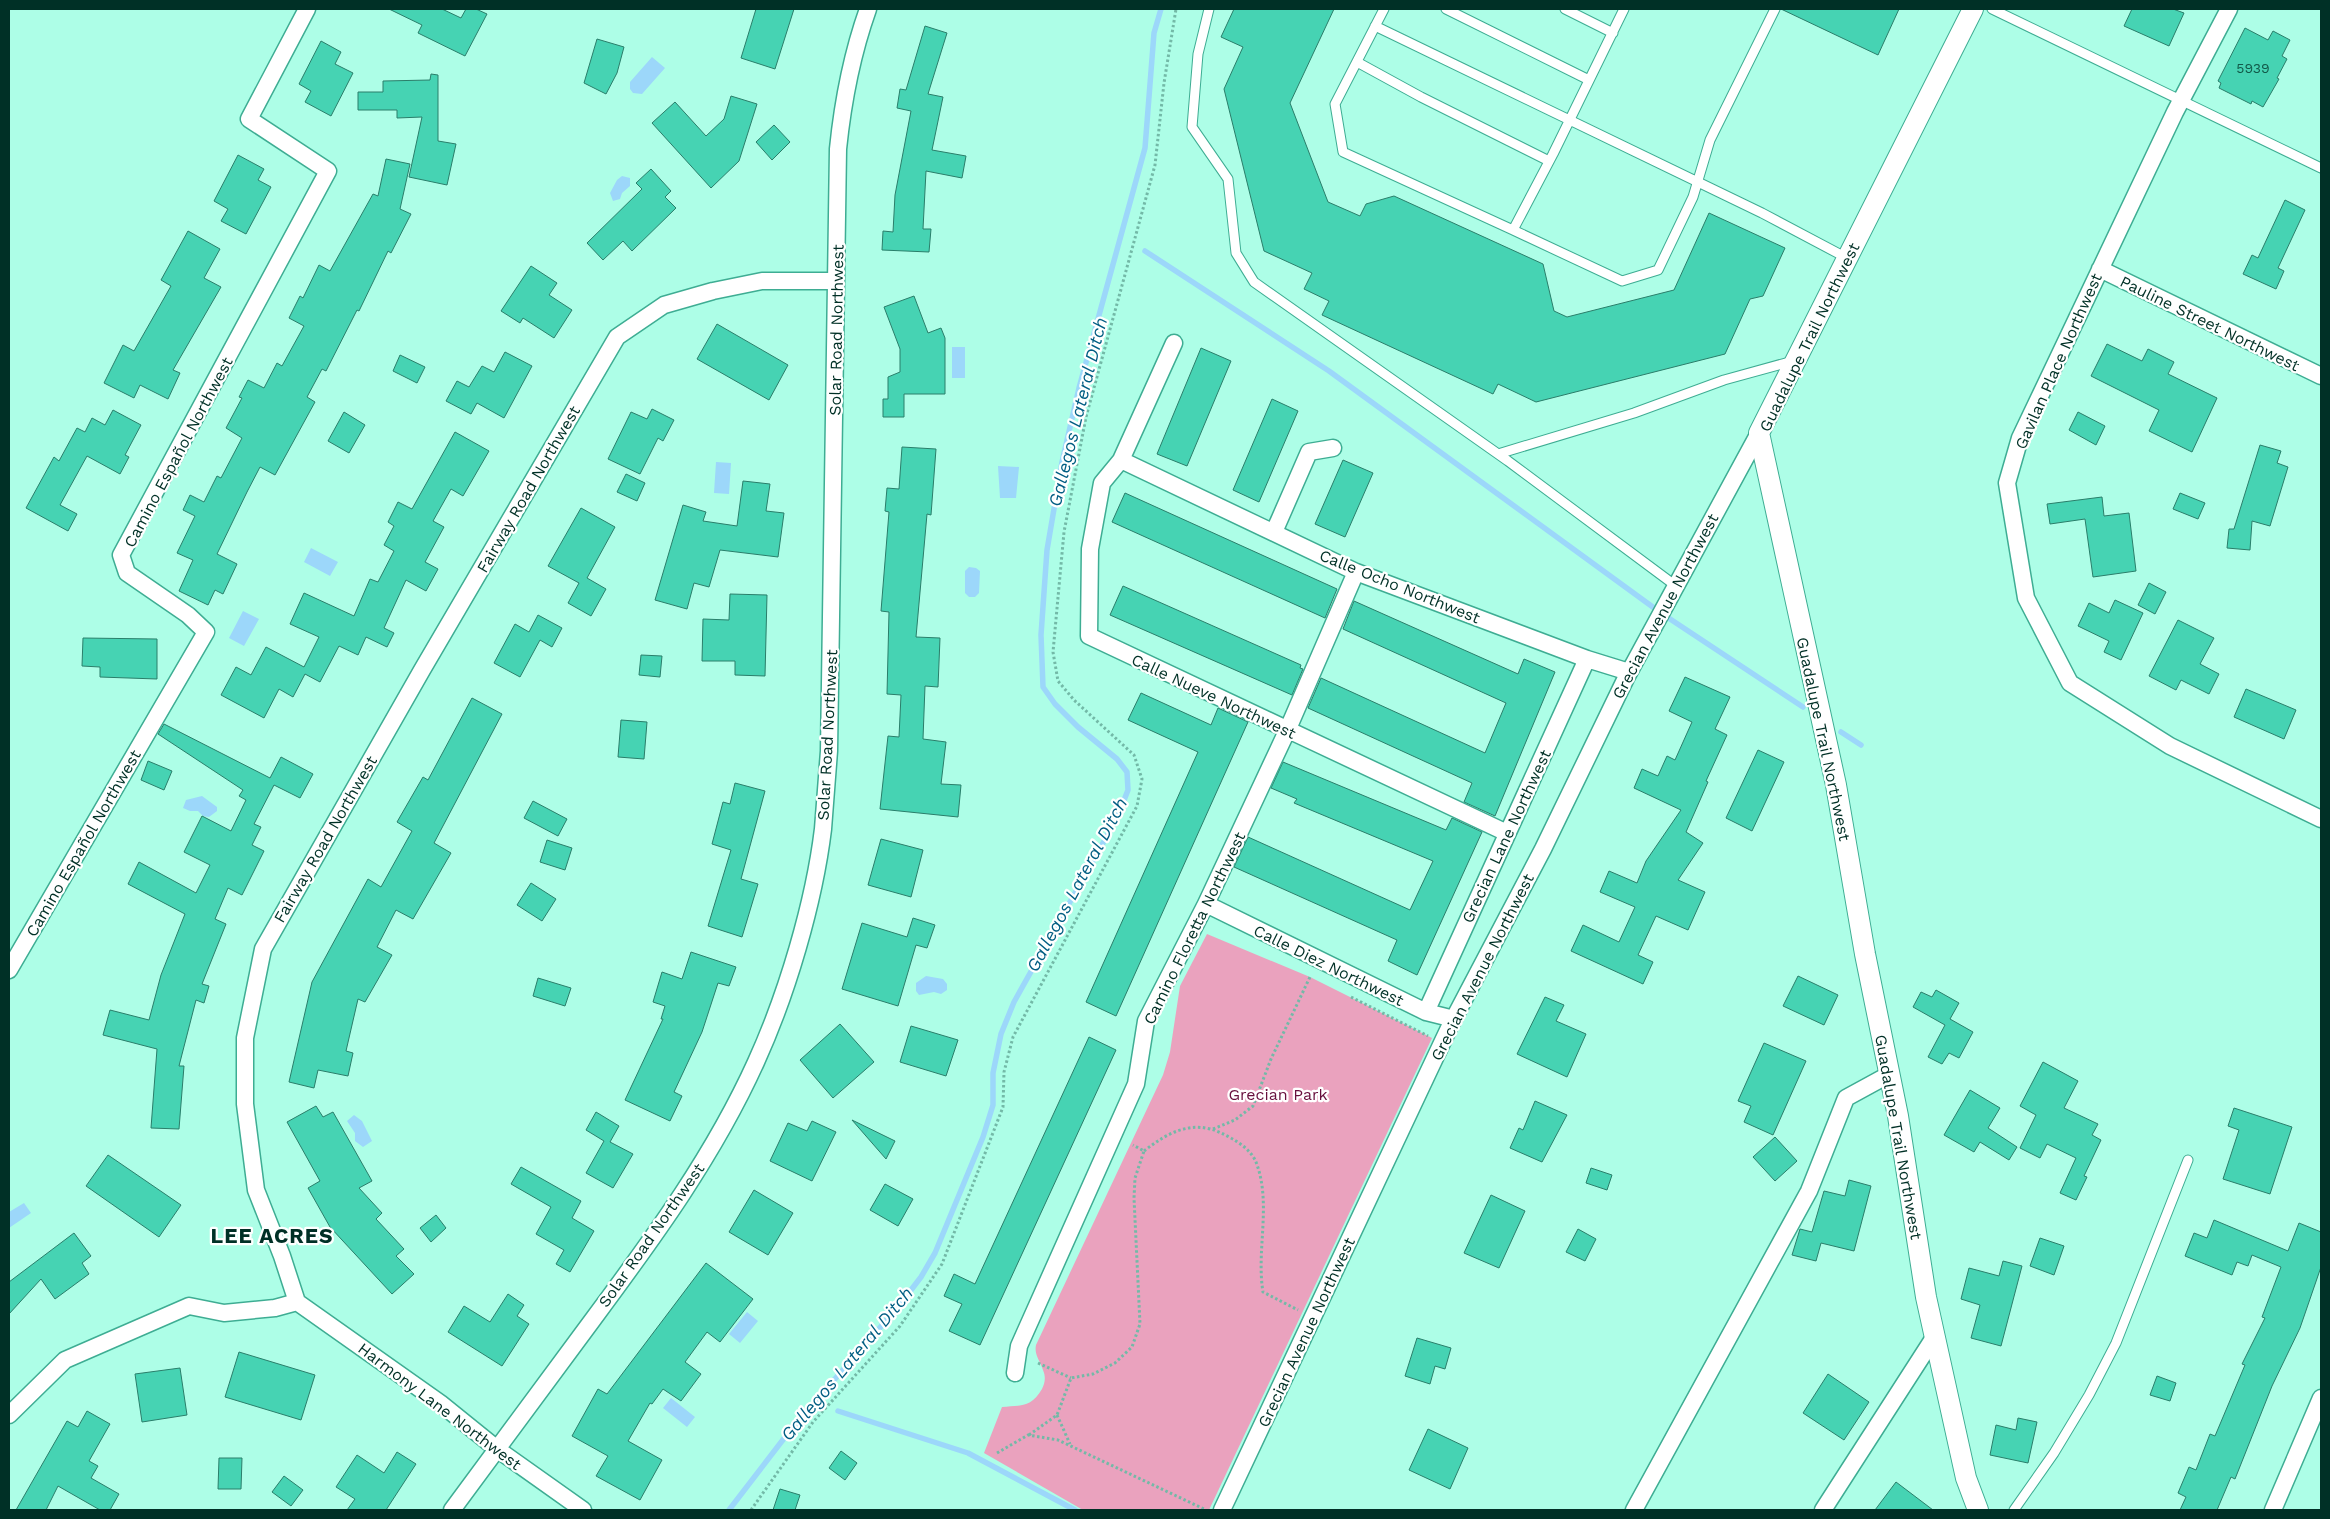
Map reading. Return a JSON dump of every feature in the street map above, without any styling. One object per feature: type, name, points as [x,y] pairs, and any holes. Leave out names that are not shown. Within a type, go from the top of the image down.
[{"type":"street","name":"Camino Español Northwest","points":[[9,970],[206,632],[188,615],[127,573],[121,556],[328,171],[249,118],[307,9]]},
{"type":"street","name":"Solar Road Northwest","points":[[452,1510],[655,1236],[688,1188],[756,1062],[780,1003],[806,917],[822,831],[829,751],[838,149],[841,117],[856,44],[868,9]]},
{"type":"street","name":"Guadalupe Trail Northwest","points":[[1973,9],[1759,433],[1836,785],[1865,954],[1898,1116],[1926,1297],[1966,1478],[1978,1510]]},
{"type":"street","name":"Gavilan Place Northwest","points":[[2229,9],[2181,101],[2020,438],[2007,483],[2026,598],[2070,683],[2170,746],[2321,819]]},
{"type":"street","name":"Pauline Street Northwest","points":[[2100,269],[2321,376]]},
{"type":"street","name":"Fairway Road Northwest","points":[[297,1302],[282,1256],[256,1190],[245,1104],[244,1038],[263,949],[422,670],[617,337],[664,305],[713,291],[762,281],[836,281]]},
{"type":"street","points":[[1121,460],[1174,343]]},
{"type":"street","name":"Grecian Avenue Northwest","points":[[1222,1510],[1454,1019],[1543,849],[1629,672],[1759,433]]},
{"type":"street","points":[[1274,532],[1309,452],[1333,448]]},
{"type":"street","name":"Calle Ocho Northwest","points":[[1121,460],[1356,572],[1587,659],[1629,672]]},
{"type":"street","name":"Calle Nueve Northwest","points":[[1121,460],[1102,483],[1090,550],[1089,636],[1287,731],[1507,833]]},
{"type":"street","name":"Camino Floretta Northwest","points":[[1015,1374],[1019,1346],[1136,1084],[1146,1021],[1206,904],[1287,731],[1356,572]]},
{"type":"street","name":"Grecian Lane Northwest","points":[[1426,1012],[1587,659]]},
{"type":"street","name":"Calle Diez Northwest","points":[[1206,904],[1426,1012],[1454,1019]]},
{"type":"street","points":[[1634,1510],[1809,1191],[1846,1098],[1890,1074]]},
{"type":"street","points":[[9,1415],[65,1360],[189,1306],[224,1313],[275,1308],[297,1302]]},
{"type":"street","name":"Harmony Lane Northwest","points":[[297,1302],[440,1403],[497,1449],[583,1510]]},
{"type":"street","points":[[1823,1510],[1934,1336]]},
{"type":"street","points":[[2273,1510],[2321,1398]]},
{"type":"lane","points":[[1209,9],[1198,54],[1192,127],[1228,179],[1236,253],[1254,282],[1498,454],[1676,586]]},
{"type":"lane","points":[[1384,9],[1335,104],[1343,152],[1622,281],[1658,270],[1693,197],[1710,140],[1775,9]]},
{"type":"lane","points":[[1446,9],[1589,80]]},
{"type":"lane","points":[[1565,9],[1613,33]]},
{"type":"lane","points":[[1513,230],[1570,120],[1624,9]]},
{"type":"lane","points":[[1992,9],[2321,168]]},
{"type":"lane","points":[[1375,26],[1762,213],[1847,258]]},
{"type":"lane","points":[[1357,62],[1421,97],[1549,160]]},
{"type":"lane","points":[[1498,454],[1634,414],[1724,380],[1796,360]]},
{"type":"lane","points":[[2014,1510],[2054,1453],[2089,1394],[2116,1343],[2188,1160]]},
{"type":"path","points":[[751,1510],[813,1422],[900,1326],[942,1264],[1003,1107],[1004,1072],[1013,1037],[1136,806],[1142,778],[1134,755],[1074,700],[1058,680],[1053,652],[1064,532],[1086,417],[1155,165],[1165,74],[1176,9]]},
{"type":"path","points":[[1213,1129],[1235,1120],[1253,1106],[1271,1059],[1310,977],[1319,981]]},
{"type":"path","points":[[1344,994],[1430,1037],[1426,1046]]},
{"type":"path","points":[[1038,1363],[1071,1378],[1093,1374],[1115,1363],[1132,1346],[1140,1324],[1134,1198],[1135,1178],[1144,1151],[1164,1136],[1186,1127],[1213,1129],[1238,1142],[1255,1160],[1262,1189],[1260,1277],[1263,1292],[1298,1310]]},
{"type":"path","points":[[1133,1145],[1144,1151]]},
{"type":"path","points":[[1294,1319],[1302,1301]]},
{"type":"path","points":[[997,1453],[1057,1415],[1071,1378]]},
{"type":"path","points":[[1057,1415],[1070,1446]]},
{"type":"path","points":[[1028,1435],[1058,1440],[1204,1509],[1208,1500]]},
{"type":"green space","name":"Grecian Park","points":[[1207,934],[1310,977],[1432,1038],[1209,1510],[1083,1510],[984,1453],[1002,1407],[1030,1403],[1043,1387],[1045,1375],[1037,1355],[1036,1345],[1163,1075],[1170,1052],[1180,986]]},
{"type":"water","points":[[652,57],[665,68],[642,94],[633,93],[630,89],[630,82]]},
{"type":"water","points":[[622,176],[630,178],[630,186],[622,193],[620,199],[613,201],[610,193],[617,180]]},
{"type":"water","points":[[952,347],[965,347],[965,378],[952,378]]},
{"type":"water","points":[[716,462],[731,463],[729,494],[714,493]]},
{"type":"water","points":[[998,466],[1019,467],[1016,498],[1000,498]]},
{"type":"water","points":[[311,548],[338,562],[330,576],[304,562]]},
{"type":"water","points":[[969,567],[980,571],[979,593],[975,597],[969,597],[965,593],[965,571]]},
{"type":"water","points":[[243,611],[259,619],[244,646],[229,638]]},
{"type":"water","points":[[202,796],[217,807],[217,811],[209,817],[203,816],[198,811],[190,811],[183,808],[186,800]]},
{"type":"water","points":[[926,976],[943,979],[947,984],[947,990],[941,994],[934,992],[919,995],[916,991],[916,983]]},
{"type":"water","points":[[354,1115],[362,1121],[372,1141],[363,1147],[355,1141],[355,1133],[347,1121]]},
{"type":"water","points":[[24,1203],[31,1213],[9,1228],[9,1212]]},
{"type":"water","points":[[747,1312],[758,1321],[740,1343],[729,1334]]},
{"type":"water","points":[[671,1398],[695,1417],[687,1427],[663,1408]]},
{"type":"building","points":[[389,9],[442,9],[461,18],[466,9],[476,9],[487,14],[465,56],[418,33],[422,25]]},
{"type":"building","points":[[756,9],[794,9],[775,69],[741,58]]},
{"type":"building","points":[[1234,9],[1334,9],[1290,103],[1328,202],[1360,216],[1366,204],[1394,196],[1543,264],[1554,311],[1567,317],[1674,290],[1709,213],[1785,248],[1763,296],[1750,299],[1725,354],[1536,402],[1498,384],[1493,394],[1322,315],[1329,301],[1304,289],[1312,273],[1264,251],[1224,89],[1243,47],[1221,37]]},
{"type":"building","points":[[1781,9],[1899,9],[1878,55]]},
{"type":"building","points":[[2132,9],[2173,9],[2184,13],[2169,46],[2124,26]]},
{"type":"building","points":[[925,26],[947,33],[928,94],[943,97],[932,150],[966,156],[962,178],[926,171],[923,229],[931,229],[929,252],[882,250],[883,231],[893,232],[895,195],[911,111],[897,108],[900,89],[906,90]]},
{"type":"building","points":[[2245,28],[2268,40],[2273,31],[2290,40],[2282,56],[2287,59],[2277,78],[2279,79],[2263,107],[2252,101],[2251,104],[2219,88],[2221,83],[2218,81]]},
{"type":"building","points":[[597,39],[624,47],[617,73],[606,94],[584,83]]},
{"type":"building","points":[[321,41],[341,52],[335,64],[353,73],[331,116],[305,102],[311,91],[299,84]]},
{"type":"building","points":[[431,74],[438,75],[438,141],[456,144],[447,185],[409,177],[422,117],[397,118],[397,110],[358,110],[358,92],[383,92],[383,81],[430,80]]},
{"type":"building","points":[[731,96],[757,104],[739,161],[711,188],[652,123],[675,102],[706,136],[724,119]]},
{"type":"building","points":[[774,125],[790,142],[772,160],[756,142]]},
{"type":"building","points":[[238,155],[264,169],[258,180],[271,187],[246,234],[221,221],[228,209],[214,201]]},
{"type":"building","points":[[386,159],[410,164],[400,209],[411,214],[391,253],[388,251],[359,311],[357,310],[326,371],[322,369],[307,397],[315,402],[275,475],[260,467],[247,492],[217,554],[237,564],[223,594],[215,590],[208,605],[179,591],[193,560],[177,553],[195,516],[183,510],[190,495],[204,502],[217,476],[221,478],[242,438],[226,428],[242,398],[239,397],[248,380],[264,388],[277,363],[282,366],[304,326],[289,318],[300,296],[303,298],[319,265],[330,271],[373,194],[378,196]]},
{"type":"building","points":[[651,169],[671,191],[665,197],[676,208],[632,251],[623,241],[603,260],[587,243],[642,189],[636,183]]},
{"type":"building","points":[[2285,200],[2305,210],[2278,268],[2284,271],[2276,289],[2243,274],[2252,255],[2258,258]]},
{"type":"building","points":[[188,231],[220,249],[204,278],[221,287],[173,370],[180,373],[168,399],[140,385],[134,398],[104,383],[123,345],[134,351],[171,286],[161,280]]},
{"type":"building","points":[[531,266],[557,283],[549,295],[572,310],[554,338],[523,318],[520,323],[501,311]]},
{"type":"building","points":[[914,296],[928,333],[941,328],[945,338],[945,394],[904,394],[904,417],[883,417],[883,399],[888,399],[888,377],[900,372],[900,349],[884,307]]},
{"type":"building","points":[[717,324],[788,365],[769,400],[697,359]]},
{"type":"building","points":[[2107,344],[2142,361],[2148,349],[2174,362],[2168,374],[2217,398],[2192,452],[2149,431],[2159,410],[2091,376]]},
{"type":"building","points":[[1201,348],[1231,361],[1187,466],[1157,454]]},
{"type":"building","points":[[505,352],[532,366],[504,418],[477,403],[471,414],[446,401],[457,381],[469,387],[482,366],[494,372]]},
{"type":"building","points":[[400,355],[425,367],[417,383],[393,371]]},
{"type":"building","points":[[1272,399],[1298,411],[1259,502],[1233,490]]},
{"type":"building","points":[[652,409],[674,420],[663,441],[658,438],[640,474],[608,459],[631,412],[647,419]]},
{"type":"building","points":[[113,410],[141,425],[125,455],[129,457],[120,474],[87,456],[60,505],[77,514],[68,531],[26,508],[54,457],[59,461],[77,428],[85,432],[92,418],[105,425]]},
{"type":"building","points":[[344,412],[365,425],[349,453],[328,441]]},
{"type":"building","points":[[2078,412],[2105,426],[2096,445],[2069,430]]},
{"type":"building","points":[[455,432],[489,451],[463,496],[451,489],[433,521],[444,527],[425,562],[438,569],[426,591],[406,580],[384,628],[394,633],[387,647],[366,637],[358,655],[339,646],[320,682],[305,674],[293,697],[279,689],[264,718],[221,695],[236,667],[251,675],[266,647],[304,667],[319,637],[290,624],[304,593],[354,616],[370,579],[378,582],[394,551],[384,545],[394,526],[388,522],[398,502],[412,509]]},
{"type":"building","points":[[2260,445],[2281,451],[2277,463],[2288,467],[2270,526],[2252,521],[2250,550],[2227,548],[2229,529],[2234,529]]},
{"type":"building","points":[[902,447],[936,449],[931,515],[927,514],[916,637],[940,638],[938,687],[925,686],[923,739],[946,742],[941,784],[961,785],[958,817],[880,809],[888,736],[899,737],[901,695],[887,694],[889,612],[881,611],[889,512],[885,511],[887,488],[899,489]]},
{"type":"building","points":[[1343,460],[1373,473],[1345,537],[1315,524]]},
{"type":"building","points":[[626,474],[645,483],[637,501],[617,492]]},
{"type":"building","points":[[743,481],[770,484],[766,511],[784,513],[778,557],[720,550],[709,587],[694,583],[687,609],[655,600],[683,505],[706,512],[703,521],[737,526]]},
{"type":"building","points":[[1125,493],[1337,589],[1325,618],[1112,522]]},
{"type":"building","points":[[2180,493],[2205,503],[2198,519],[2173,509]]},
{"type":"building","points":[[2102,497],[2104,516],[2129,513],[2136,571],[2093,577],[2085,519],[2050,524],[2047,504]]},
{"type":"building","points":[[581,508],[615,527],[587,578],[606,589],[591,616],[568,603],[579,583],[548,566]]},
{"type":"building","points":[[2149,583],[2166,592],[2155,614],[2138,605]]},
{"type":"building","points":[[1123,586],[1301,665],[1300,668],[1303,669],[1292,695],[1110,615]]},
{"type":"building","points":[[730,594],[767,595],[765,676],[735,675],[735,661],[702,661],[703,619],[729,620]]},
{"type":"building","points":[[2115,600],[2143,613],[2121,660],[2104,652],[2109,641],[2078,626],[2089,603],[2109,613]]},
{"type":"building","points":[[1354,601],[1518,674],[1524,659],[1555,672],[1495,816],[1464,802],[1472,783],[1308,708],[1321,678],[1485,753],[1506,703],[1343,629]]},
{"type":"building","points":[[538,615],[562,628],[552,647],[540,640],[520,677],[494,663],[515,624],[529,632]]},
{"type":"building","points":[[2178,620],[2214,638],[2200,664],[2219,674],[2209,694],[2181,680],[2176,690],[2149,676]]},
{"type":"building","points":[[83,638],[157,639],[157,679],[100,677],[100,667],[82,666]]},
{"type":"building","points":[[641,655],[662,656],[660,677],[639,675]]},
{"type":"building","points":[[1685,677],[1730,697],[1715,729],[1727,735],[1686,832],[1703,843],[1678,880],[1705,892],[1688,930],[1656,916],[1638,955],[1653,962],[1643,984],[1571,951],[1583,925],[1619,942],[1635,907],[1600,892],[1609,871],[1637,883],[1646,861],[1681,810],[1634,788],[1642,769],[1658,776],[1667,756],[1675,760],[1692,722],[1669,711]]},
{"type":"building","points":[[2246,689],[2296,710],[2284,739],[2234,717]]},
{"type":"building","points":[[1141,693],[1211,725],[1218,708],[1248,722],[1116,1016],[1086,1002],[1198,752],[1128,720]]},
{"type":"building","points":[[472,698],[502,714],[434,843],[451,853],[413,919],[396,910],[377,947],[392,955],[365,1002],[358,999],[346,1051],[353,1053],[348,1076],[318,1070],[314,1088],[289,1082],[312,982],[368,879],[381,887],[412,831],[397,822],[423,777],[428,780]]},
{"type":"building","points":[[621,720],[647,722],[644,759],[618,757]]},
{"type":"building","points":[[164,724],[270,778],[281,757],[313,774],[300,798],[274,785],[254,824],[261,827],[252,845],[264,851],[242,895],[228,888],[215,919],[226,924],[202,984],[209,986],[204,1003],[196,1000],[179,1066],[184,1066],[179,1129],[151,1128],[157,1049],[103,1035],[110,1010],[149,1020],[161,975],[185,914],[128,884],[139,862],[196,893],[210,865],[184,852],[202,816],[231,831],[246,800],[239,796],[243,790],[158,734]]},
{"type":"building","points":[[1758,750],[1784,762],[1752,831],[1726,818]]},
{"type":"building","points":[[148,761],[172,771],[164,790],[141,780]]},
{"type":"building","points":[[1283,762],[1446,830],[1452,818],[1482,832],[1417,975],[1388,961],[1397,940],[1234,867],[1248,837],[1410,910],[1433,861],[1294,803],[1297,799],[1271,788]]},
{"type":"building","points":[[735,783],[765,791],[741,879],[758,884],[742,937],[708,926],[731,850],[712,844],[723,802],[730,804]]},
{"type":"building","points":[[533,801],[567,819],[558,836],[524,818]]},
{"type":"building","points":[[881,839],[923,850],[911,897],[868,885]]},
{"type":"building","points":[[547,840],[572,848],[565,870],[540,862]]},
{"type":"building","points":[[531,883],[556,899],[542,921],[517,905]]},
{"type":"building","points":[[913,918],[935,925],[927,948],[916,945],[898,1006],[842,989],[862,923],[907,937]]},
{"type":"building","points":[[691,952],[736,967],[729,986],[718,983],[702,1032],[674,1092],[682,1096],[670,1121],[625,1100],[663,1019],[661,1019],[665,1006],[653,1002],[662,972],[682,979]]},
{"type":"building","points":[[1798,976],[1838,995],[1824,1025],[1783,1006]]},
{"type":"building","points":[[538,978],[571,988],[565,1006],[533,996]]},
{"type":"building","points":[[1936,990],[1959,1003],[1950,1019],[1973,1032],[1959,1058],[1949,1053],[1942,1064],[1928,1057],[1945,1025],[1913,1007],[1921,992],[1932,997]]},
{"type":"building","points":[[1545,997],[1564,1005],[1556,1021],[1586,1034],[1567,1077],[1517,1054]]},
{"type":"building","points":[[840,1024],[874,1062],[833,1098],[800,1060]]},
{"type":"building","points":[[911,1026],[958,1040],[946,1076],[900,1062]]},
{"type":"building","points":[[1089,1037],[1116,1050],[980,1345],[949,1331],[962,1304],[944,1296],[954,1274],[975,1284]]},
{"type":"building","points":[[1764,1043],[1806,1061],[1773,1135],[1744,1122],[1751,1106],[1738,1101]]},
{"type":"building","points":[[2043,1062],[2078,1081],[2064,1108],[2098,1124],[2092,1135],[2101,1140],[2084,1176],[2087,1177],[2076,1200],[2060,1193],[2076,1158],[2047,1144],[2040,1158],[2020,1148],[2036,1115],[2020,1106]]},
{"type":"building","points":[[1970,1090],[2000,1108],[1988,1128],[2017,1147],[2009,1160],[1980,1142],[1974,1152],[1944,1135]]},
{"type":"building","points":[[1535,1101],[1567,1115],[1542,1162],[1510,1148],[1519,1128],[1523,1130]]},
{"type":"building","points":[[316,1106],[323,1117],[333,1112],[372,1181],[359,1188],[382,1213],[376,1219],[404,1249],[396,1256],[414,1274],[392,1294],[330,1227],[308,1188],[320,1181],[287,1122]]},
{"type":"building","points":[[2234,1108],[2292,1127],[2270,1194],[2223,1179],[2239,1130],[2228,1126]]},
{"type":"building","points":[[596,1112],[619,1126],[610,1142],[633,1154],[613,1188],[586,1173],[604,1141],[586,1130]]},
{"type":"building","points":[[852,1120],[895,1141],[886,1159]]},
{"type":"building","points":[[812,1121],[836,1132],[812,1181],[770,1161],[788,1123],[807,1131]]},
{"type":"building","points":[[1775,1137],[1797,1161],[1775,1181],[1753,1157]]},
{"type":"building","points":[[108,1155],[181,1205],[159,1237],[86,1186]]},
{"type":"building","points":[[521,1167],[581,1201],[572,1218],[594,1231],[570,1272],[556,1264],[564,1250],[536,1234],[551,1207],[511,1184]]},
{"type":"building","points":[[1591,1168],[1612,1175],[1607,1190],[1586,1183]]},
{"type":"building","points":[[1849,1180],[1871,1186],[1854,1251],[1821,1243],[1816,1261],[1792,1255],[1800,1229],[1812,1232],[1824,1191],[1845,1196]]},
{"type":"building","points":[[885,1184],[913,1199],[898,1226],[870,1210]]},
{"type":"building","points":[[754,1190],[793,1213],[768,1255],[729,1232]]},
{"type":"building","points":[[1491,1195],[1525,1211],[1499,1268],[1464,1253]]},
{"type":"building","points":[[436,1215],[446,1228],[431,1242],[420,1228]]},
{"type":"building","points":[[2214,1220],[2288,1251],[2299,1223],[2321,1232],[2321,1267],[2300,1328],[2272,1386],[2235,1479],[2231,1477],[2217,1510],[2180,1510],[2186,1497],[2178,1493],[2189,1467],[2196,1470],[2210,1434],[2215,1436],[2245,1365],[2242,1364],[2265,1318],[2262,1317],[2281,1267],[2252,1255],[2248,1266],[2237,1262],[2232,1275],[2185,1256],[2194,1233],[2207,1238]]},
{"type":"building","points":[[1578,1229],[1596,1239],[1585,1261],[1566,1252]]},
{"type":"building","points":[[74,1233],[91,1256],[82,1263],[89,1274],[55,1299],[41,1279],[9,1314],[9,1282]]},
{"type":"building","points":[[2040,1238],[2064,1246],[2054,1275],[2030,1266]]},
{"type":"building","points":[[2003,1261],[2022,1266],[2001,1346],[1971,1338],[1980,1305],[1961,1299],[1969,1268],[1999,1276]]},
{"type":"building","points":[[706,1263],[753,1299],[720,1342],[707,1332],[685,1362],[701,1374],[681,1401],[663,1389],[652,1404],[650,1403],[628,1441],[662,1460],[640,1500],[596,1476],[608,1456],[572,1436],[598,1389],[607,1394]]},
{"type":"building","points":[[508,1294],[524,1305],[517,1316],[529,1324],[502,1366],[448,1332],[464,1306],[490,1322]]},
{"type":"building","points":[[1417,1338],[1451,1348],[1445,1369],[1435,1366],[1430,1384],[1405,1376]]},
{"type":"building","points":[[239,1352],[315,1375],[301,1420],[225,1397]]},
{"type":"building","points":[[180,1368],[187,1415],[142,1422],[135,1374]]},
{"type":"building","points":[[1828,1374],[1869,1402],[1844,1440],[1803,1413]]},
{"type":"building","points":[[2157,1376],[2176,1383],[2170,1401],[2150,1395]]},
{"type":"building","points":[[87,1411],[110,1424],[89,1461],[98,1466],[91,1478],[119,1494],[110,1510],[100,1510],[58,1486],[46,1510],[16,1510],[67,1421],[78,1427]]},
{"type":"building","points":[[2018,1418],[2037,1422],[2028,1463],[1990,1455],[1996,1425],[2016,1430]]},
{"type":"building","points":[[1428,1429],[1468,1448],[1450,1489],[1409,1470]]},
{"type":"building","points":[[841,1451],[857,1463],[845,1480],[829,1468]]},
{"type":"building","points":[[397,1452],[416,1464],[386,1510],[347,1510],[355,1499],[336,1487],[357,1455],[384,1473]]},
{"type":"building","points":[[219,1458],[242,1458],[241,1489],[218,1489]]},
{"type":"building","points":[[284,1476],[303,1490],[291,1506],[272,1492]]},
{"type":"building","points":[[1896,1482],[1933,1510],[1875,1510]]},
{"type":"building","points":[[780,1489],[800,1495],[795,1510],[773,1510]]},
{"type":"waterway","name":"Gallegos Lateral Ditch","points":[[729,1510],[792,1428],[898,1307],[921,1277],[935,1253],[983,1137],[993,1105],[993,1073],[1001,1034],[1014,1002],[1117,818],[1128,790],[1127,772],[1117,759],[1078,727],[1055,704],[1043,687],[1041,635],[1047,550],[1062,462],[1079,388],[1145,148],[1154,33],[1161,9]]},
{"type":"waterway","points":[[1145,251],[1329,371],[1661,613],[1803,707]]},
{"type":"waterway","points":[[1841,732],[1861,745]]},
{"type":"waterway","points":[[838,1411],[968,1453],[1075,1510]]},
{"type":"district","name":"LEE ACRES","points":[[272,1236]]}]
